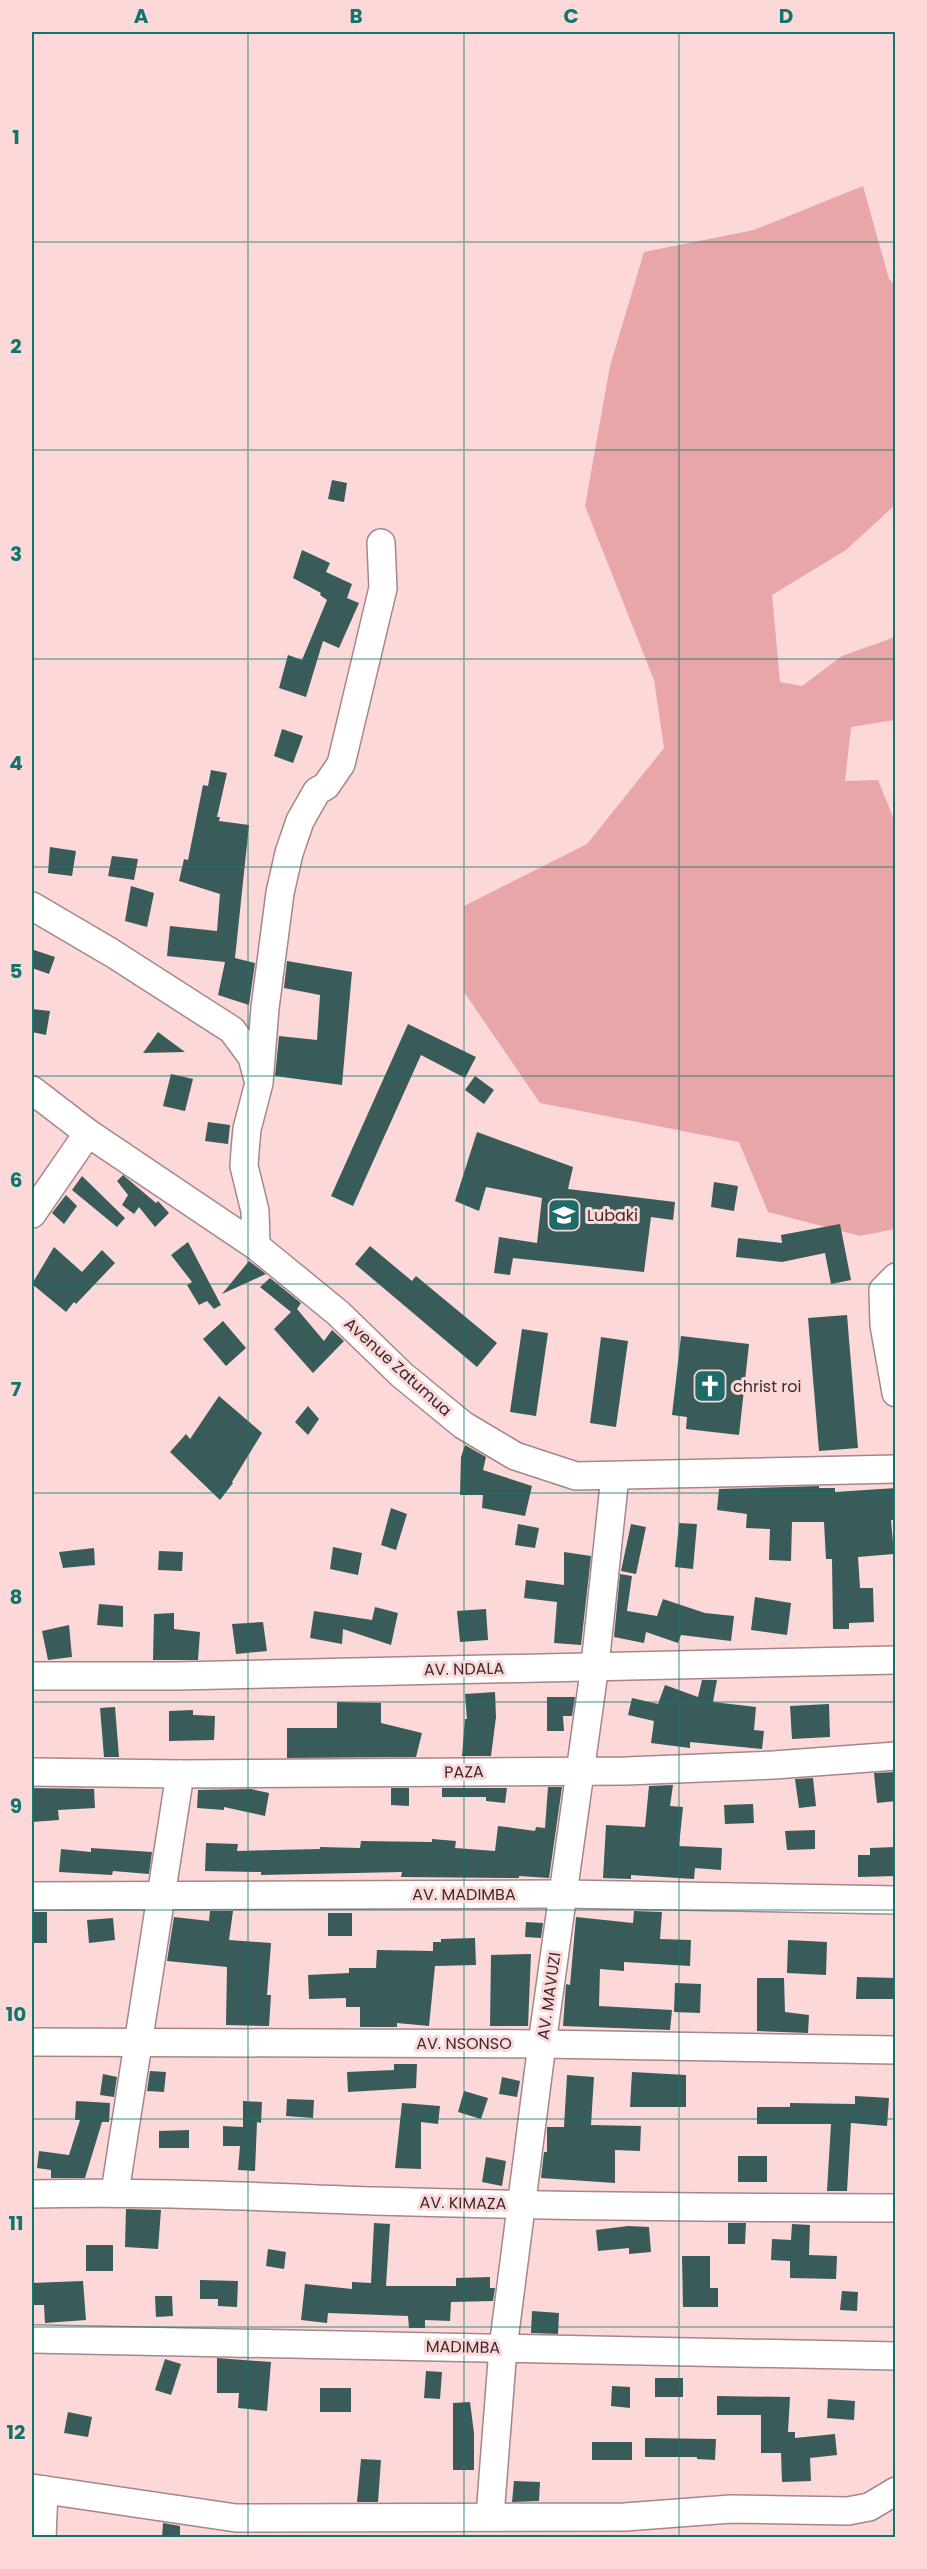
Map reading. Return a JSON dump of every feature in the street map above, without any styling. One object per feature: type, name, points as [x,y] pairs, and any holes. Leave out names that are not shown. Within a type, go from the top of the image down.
[{"type":"street","points":[[256,1246],[255,1211],[244,1166],[247,1129],[260,1083],[269,976],[280,893],[289,853],[300,821],[317,791],[326,786],[341,764],[382,588],[381,543]]},
{"type":"street","points":[[32,906],[131,965],[232,1030],[252,1057],[260,1083]]},
{"type":"street","name":"Avenue Zatumua","points":[[32,1090],[88,1132],[256,1246],[338,1313],[402,1375],[463,1425],[515,1456],[576,1476],[896,1469]]},
{"type":"street","points":[[32,1214],[88,1132]]},
{"type":"street","points":[[889,1283],[884,1325],[896,1393]]},
{"type":"street","name":"AV. MAVUZI","points":[[490,2516],[503,2348],[542,2044],[595,1665],[615,1476]]},
{"type":"street","name":"AV. NDALA","points":[[32,1676],[177,1676],[896,1660]]},
{"type":"street","name":"PAZA","points":[[32,1772],[180,1774],[687,1769],[896,1756]]},
{"type":"street","points":[[115,2192],[180,1774]]},
{"type":"street","name":"AV. MADIMBA","points":[[32,1896],[564,1894],[896,1899]]},
{"type":"street","name":"AV. NSONSO","points":[[32,2042],[542,2044],[896,2050]]},
{"type":"street","name":"AV. KIMAZA","points":[[32,2194],[115,2192],[522,2204],[896,2208]]},
{"type":"street","name":"MADIMBA","points":[[32,2339],[896,2356]]},
{"type":"street","points":[[42,2538],[38,2489],[237,2528],[490,2516],[627,2527],[731,2509],[848,2511],[869,2507],[896,2491]]},
{"type":"shaded area","points":[[863,186],[889,279],[895,285],[895,505],[846,550],[772,595],[780,682],[802,686],[842,656],[895,637],[895,720],[851,727],[845,781],[878,780],[895,822],[895,1229],[860,1236],[768,1212],[739,1142],[540,1103],[464,992],[464,906],[587,844],[664,748],[654,680],[585,506],[610,366],[644,252],[754,230]]},
{"type":"building","points":[[332,480],[347,483],[344,502],[328,499]]},
{"type":"building","points":[[302,550],[330,563],[326,572],[352,584],[347,598],[359,603],[339,648],[323,641],[306,697],[279,688],[288,655],[302,660],[327,600],[320,595],[321,593],[293,578]]},
{"type":"building","points":[[282,729],[303,736],[293,763],[274,756]]},
{"type":"building","points":[[211,770],[227,773],[217,817],[220,817],[219,821],[249,825],[235,958],[255,963],[249,1005],[218,995],[225,962],[167,956],[170,926],[217,931],[220,894],[179,881],[184,859],[188,860],[203,785],[208,786]]},
{"type":"building","points":[[50,847],[76,851],[72,876],[48,873]]},
{"type":"building","points":[[112,856],[138,859],[134,880],[108,876]]},
{"type":"building","points":[[131,886],[154,893],[147,927],[125,921]]},
{"type":"building","points":[[34,950],[55,957],[49,974],[32,968]]},
{"type":"building","points":[[287,961],[352,972],[342,1085],[275,1076],[279,1036],[317,1040],[320,995],[284,988]]},
{"type":"building","points":[[32,1009],[50,1011],[46,1035],[32,1032]]},
{"type":"building","points":[[408,1024],[476,1057],[465,1078],[421,1055],[353,1206],[331,1196]]},
{"type":"building","points":[[158,1032],[185,1052],[143,1053]]},
{"type":"building","points":[[171,1074],[193,1079],[185,1111],[163,1106]]},
{"type":"building","points":[[475,1076],[494,1090],[484,1104],[465,1090]]},
{"type":"building","points":[[208,1122],[230,1125],[228,1144],[205,1141]]},
{"type":"building","points":[[477,1132],[573,1167],[568,1189],[675,1202],[673,1220],[651,1217],[644,1272],[513,1258],[510,1275],[494,1273],[499,1237],[537,1243],[542,1198],[486,1187],[479,1211],[455,1201]]},
{"type":"building","points":[[123,1175],[156,1203],[158,1201],[169,1213],[155,1227],[139,1207],[134,1214],[122,1205],[128,1195],[117,1181]]},
{"type":"building","points":[[82,1176],[125,1218],[117,1227],[72,1190]]},
{"type":"building","points":[[714,1182],[738,1186],[734,1211],[711,1207]]},
{"type":"building","points":[[66,1195],[77,1206],[64,1224],[52,1213]]},
{"type":"building","points":[[840,1224],[851,1280],[831,1284],[825,1253],[782,1262],[736,1257],[738,1238],[782,1243],[781,1235]]},
{"type":"building","points":[[188,1242],[221,1305],[214,1309],[207,1301],[199,1305],[187,1285],[192,1282],[171,1255]]},
{"type":"building","points":[[370,1246],[412,1281],[416,1276],[497,1343],[477,1367],[355,1264]]},
{"type":"building","points":[[54,1247],[82,1272],[102,1250],[115,1263],[66,1312],[32,1284]]},
{"type":"building","points":[[249,1261],[266,1274],[222,1294]]},
{"type":"building","points":[[270,1278],[301,1303],[297,1309],[324,1341],[332,1330],[344,1341],[313,1373],[274,1329],[291,1312],[260,1287]]},
{"type":"building","points":[[847,1315],[858,1448],[819,1451],[808,1318]]},
{"type":"building","points":[[223,1321],[246,1348],[226,1366],[203,1339]]},
{"type":"building","points":[[522,1329],[548,1333],[536,1416],[510,1412]]},
{"type":"building","name":"christ roi","points":[[681,1336],[749,1344],[739,1435],[686,1429],[687,1417],[672,1415]]},
{"type":"building","points":[[601,1337],[628,1341],[616,1427],[590,1423]]},
{"type":"building","points":[[219,1396],[262,1433],[233,1483],[220,1500],[170,1452],[186,1434],[190,1439]]},
{"type":"building","points":[[308,1406],[319,1419],[308,1435],[295,1422]]},
{"type":"building","points":[[465,1445],[486,1457],[483,1470],[532,1486],[525,1516],[482,1508],[483,1495],[460,1495],[461,1457]]},
{"type":"building","points":[[819,1486],[819,1488],[835,1488],[835,1492],[896,1488],[896,1520],[891,1520],[894,1554],[858,1557],[860,1588],[873,1588],[874,1622],[849,1623],[849,1629],[833,1629],[832,1559],[826,1559],[824,1522],[792,1522],[791,1561],[769,1560],[770,1529],[746,1528],[747,1514],[717,1510],[719,1489]]},
{"type":"building","points":[[391,1508],[407,1514],[396,1550],[381,1545]]},
{"type":"building","points":[[679,1523],[697,1524],[693,1569],[675,1567]]},
{"type":"building","points":[[518,1524],[539,1528],[535,1548],[515,1545]]},
{"type":"building","points":[[631,1524],[646,1527],[636,1574],[621,1571]]},
{"type":"building","points":[[333,1547],[362,1553],[358,1575],[330,1569]]},
{"type":"building","points":[[94,1548],[95,1565],[63,1568],[59,1552]]},
{"type":"building","points":[[159,1551],[183,1552],[182,1571],[158,1570]]},
{"type":"building","points":[[564,1552],[591,1556],[581,1645],[554,1643],[557,1602],[524,1598],[526,1580],[564,1585]]},
{"type":"building","points":[[620,1574],[632,1576],[627,1611],[657,1616],[663,1599],[705,1613],[734,1616],[731,1641],[681,1635],[678,1643],[646,1632],[644,1643],[614,1637]]},
{"type":"building","points":[[755,1597],[791,1603],[787,1635],[751,1630]]},
{"type":"building","points":[[99,1604],[123,1606],[123,1627],[97,1625]]},
{"type":"building","points":[[375,1607],[398,1613],[391,1645],[343,1629],[342,1644],[310,1638],[314,1611],[372,1620]]},
{"type":"building","points":[[486,1609],[488,1640],[460,1642],[457,1611]]},
{"type":"building","points":[[174,1613],[174,1629],[200,1632],[198,1660],[153,1660],[154,1614]]},
{"type":"building","points":[[263,1622],[267,1651],[236,1654],[232,1624]]},
{"type":"building","points":[[69,1625],[72,1657],[48,1660],[42,1631]]},
{"type":"building","points":[[702,1680],[717,1680],[713,1702],[756,1707],[754,1730],[764,1731],[762,1749],[690,1742],[690,1748],[651,1743],[654,1721],[628,1715],[632,1698],[658,1704],[665,1685],[698,1697]]},
{"type":"building","points":[[495,1692],[496,1717],[491,1756],[462,1756],[465,1719],[467,1719],[465,1694]]},
{"type":"building","points":[[547,1697],[575,1697],[572,1716],[563,1716],[564,1731],[547,1731]]},
{"type":"building","points":[[337,1702],[381,1703],[381,1723],[422,1733],[416,1757],[287,1758],[287,1728],[337,1728]]},
{"type":"building","points":[[829,1704],[830,1737],[792,1739],[790,1706]]},
{"type":"building","points":[[115,1707],[119,1757],[104,1757],[100,1708]]},
{"type":"building","points":[[193,1710],[193,1715],[215,1716],[214,1740],[169,1741],[169,1711]]},
{"type":"building","points":[[896,1772],[896,1801],[877,1803],[874,1773]]},
{"type":"building","points":[[813,1778],[816,1806],[799,1808],[795,1779]]},
{"type":"building","points":[[673,1785],[670,1806],[683,1807],[679,1846],[722,1848],[721,1870],[695,1868],[694,1879],[631,1875],[631,1879],[603,1878],[606,1825],[645,1827],[649,1786]]},
{"type":"building","points":[[548,1787],[562,1787],[549,1878],[401,1877],[402,1872],[261,1875],[261,1872],[205,1871],[206,1843],[238,1844],[237,1851],[320,1849],[320,1847],[360,1848],[361,1841],[432,1842],[432,1839],[456,1841],[455,1848],[495,1851],[498,1826],[535,1831],[536,1827],[545,1828]]},
{"type":"building","points":[[32,1788],[94,1789],[95,1808],[58,1810],[59,1820],[32,1822]]},
{"type":"building","points":[[391,1788],[409,1788],[409,1806],[391,1805]]},
{"type":"building","points":[[442,1788],[507,1788],[505,1803],[486,1801],[486,1797],[442,1797]]},
{"type":"building","points":[[251,1789],[269,1793],[265,1816],[224,1807],[224,1810],[197,1808],[198,1790]]},
{"type":"building","points":[[753,1804],[754,1823],[725,1824],[724,1805]]},
{"type":"building","points":[[815,1830],[815,1849],[787,1850],[785,1831]]},
{"type":"building","points":[[896,1847],[896,1876],[858,1877],[858,1855],[870,1855],[870,1848]]},
{"type":"building","points":[[91,1848],[152,1852],[149,1874],[113,1871],[112,1875],[59,1872],[61,1849],[91,1852]]},
{"type":"building","points":[[210,1911],[233,1911],[229,1940],[271,1943],[267,1995],[271,1995],[269,2026],[226,2025],[227,1967],[167,1961],[174,1917],[209,1921]]},
{"type":"building","points":[[634,1911],[662,1912],[660,1939],[691,1940],[690,1966],[624,1962],[624,1971],[600,1969],[599,2006],[672,2010],[670,2030],[563,2026],[566,1984],[570,1985],[576,1917],[633,1923]]},
{"type":"building","points":[[32,1912],[47,1912],[47,1943],[32,1943]]},
{"type":"building","points":[[328,1913],[352,1913],[352,1936],[328,1936]]},
{"type":"building","points":[[113,1918],[115,1940],[89,1943],[87,1920]]},
{"type":"building","points":[[526,1922],[543,1923],[541,1938],[525,1937]]},
{"type":"building","points":[[475,1938],[476,1965],[435,1966],[429,2026],[397,2023],[397,2027],[360,2027],[360,2007],[346,2007],[346,1998],[309,1999],[308,1975],[349,1973],[349,1968],[376,1968],[377,1950],[433,1951],[433,1942],[441,1942],[441,1939]]},
{"type":"building","points":[[788,1940],[827,1942],[826,1975],[787,1973]]},
{"type":"building","points":[[531,1954],[528,2026],[490,2026],[491,1955]]},
{"type":"building","points":[[857,1977],[896,1978],[896,1999],[856,1999]]},
{"type":"building","points":[[757,1978],[784,1978],[785,2012],[809,2015],[808,2033],[757,2031]]},
{"type":"building","points":[[675,1983],[701,1984],[700,2013],[674,2012]]},
{"type":"building","points":[[394,2064],[417,2064],[416,2088],[348,2092],[347,2072],[394,2070]]},
{"type":"building","points":[[150,2071],[166,2072],[164,2092],[147,2091]]},
{"type":"building","points":[[632,2072],[686,2075],[686,2107],[630,2107]]},
{"type":"building","points":[[103,2074],[117,2077],[114,2097],[100,2095]]},
{"type":"building","points":[[567,2075],[594,2077],[591,2125],[641,2126],[640,2151],[615,2150],[615,2183],[541,2178],[544,2152],[547,2152],[547,2127],[564,2127]]},
{"type":"building","points":[[502,2077],[520,2081],[517,2097],[499,2094]]},
{"type":"building","points":[[464,2091],[488,2098],[481,2119],[458,2112]]},
{"type":"building","points":[[855,2096],[889,2098],[887,2126],[851,2123],[847,2191],[827,2191],[831,2124],[757,2124],[757,2107],[790,2107],[790,2103],[855,2104]]},
{"type":"building","points":[[287,2099],[314,2100],[313,2118],[286,2116]]},
{"type":"building","points":[[76,2101],[110,2103],[109,2122],[102,2122],[85,2178],[51,2178],[51,2170],[37,2168],[39,2151],[69,2155],[80,2120],[75,2120]]},
{"type":"building","points":[[243,2101],[262,2102],[261,2123],[257,2122],[255,2171],[238,2170],[240,2146],[223,2146],[223,2126],[243,2127]]},
{"type":"building","points":[[402,2103],[440,2106],[438,2124],[421,2122],[421,2169],[395,2168]]},
{"type":"building","points":[[189,2130],[189,2148],[159,2148],[159,2131]]},
{"type":"building","points":[[738,2156],[767,2156],[767,2182],[738,2182]]},
{"type":"building","points":[[486,2157],[506,2161],[502,2186],[482,2182]]},
{"type":"building","points":[[126,2209],[161,2210],[158,2249],[125,2247]]},
{"type":"building","points":[[374,2223],[390,2224],[386,2286],[456,2286],[456,2278],[490,2277],[490,2288],[495,2288],[493,2301],[451,2302],[450,2321],[425,2320],[425,2328],[409,2328],[408,2316],[328,2313],[327,2323],[301,2320],[305,2284],[352,2289],[352,2282],[371,2283]]},
{"type":"building","points":[[728,2223],[746,2223],[745,2244],[728,2244]]},
{"type":"building","points":[[792,2224],[810,2225],[809,2255],[837,2256],[836,2279],[790,2278],[790,2261],[771,2260],[772,2239],[791,2240]]},
{"type":"building","points":[[628,2226],[649,2227],[651,2252],[629,2254],[629,2248],[598,2251],[596,2230]]},
{"type":"building","points":[[86,2245],[113,2245],[113,2271],[86,2271]]},
{"type":"building","points":[[268,2249],[286,2252],[284,2269],[266,2266]]},
{"type":"building","points":[[682,2256],[710,2256],[710,2288],[718,2288],[718,2307],[683,2307]]},
{"type":"building","points":[[200,2280],[238,2281],[237,2307],[218,2306],[218,2299],[200,2299]]},
{"type":"building","points":[[83,2281],[86,2320],[45,2323],[44,2305],[32,2305],[32,2283]]},
{"type":"building","points":[[842,2291],[858,2292],[857,2311],[840,2310]]},
{"type":"building","points":[[155,2296],[172,2296],[173,2316],[156,2317]]},
{"type":"building","points":[[532,2311],[559,2313],[558,2334],[531,2333]]},
{"type":"building","points":[[217,2358],[271,2362],[267,2411],[238,2408],[239,2393],[217,2393]]},
{"type":"building","points":[[165,2359],[181,2364],[171,2395],[155,2390]]},
{"type":"building","points":[[426,2371],[442,2372],[440,2399],[424,2398]]},
{"type":"building","points":[[655,2378],[683,2378],[683,2397],[655,2397]]},
{"type":"building","points":[[612,2386],[630,2387],[630,2408],[611,2406]]},
{"type":"building","points":[[320,2388],[351,2388],[351,2412],[320,2412]]},
{"type":"building","points":[[717,2396],[790,2397],[788,2432],[795,2432],[795,2438],[835,2434],[837,2455],[810,2458],[811,2481],[782,2482],[781,2453],[761,2453],[761,2415],[717,2415]]},
{"type":"building","points":[[828,2399],[855,2401],[854,2420],[827,2418]]},
{"type":"building","points":[[470,2402],[474,2433],[474,2470],[453,2470],[453,2403]]},
{"type":"building","points":[[68,2412],[92,2417],[88,2437],[64,2433]]},
{"type":"building","points":[[645,2438],[716,2439],[715,2460],[697,2459],[697,2457],[645,2457]]},
{"type":"building","points":[[592,2442],[632,2442],[632,2460],[592,2460]]},
{"type":"building","points":[[361,2459],[381,2460],[378,2502],[357,2502]]},
{"type":"building","points":[[514,2481],[540,2482],[539,2501],[512,2502]]},
{"type":"building","points":[[163,2523],[180,2526],[180,2538],[162,2538]]},
{"type":"place","name":"Lubaki","points":[[564,1215]]},
{"type":"place","name":"christ roi","points":[[710,1386]]}]
